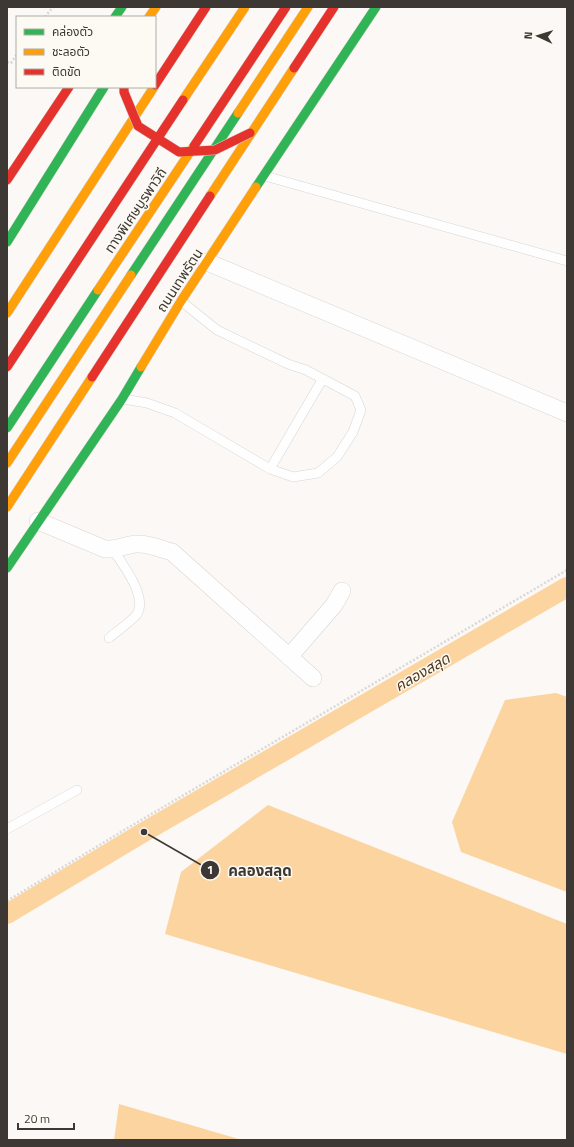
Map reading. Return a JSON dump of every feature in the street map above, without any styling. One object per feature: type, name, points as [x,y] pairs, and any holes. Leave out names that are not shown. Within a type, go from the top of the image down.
[{"type":"main road","points":[[116,16],[122,7]]},
{"type":"main road","points":[[150,16],[156,7]]},
{"type":"main road","points":[[156,83],[206,7]]},
{"type":"main road","name":"ทางพิเศษบูรพาวิถี","points":[[7,368],[246,7]]},
{"type":"main road","name":"ทางพิเศษบูรพาวิถี","points":[[7,428],[286,7]]},
{"type":"main road","points":[[7,463],[308,7]]},
{"type":"main road","points":[[7,506],[334,7]]},
{"type":"main road","name":"ถนนเทพรัตน","points":[[7,568],[122,399],[181,301],[376,7]]},
{"type":"main road","points":[[7,180],[18,158],[68,88]]},
{"type":"main road","points":[[7,242],[103,88]]},
{"type":"main road","points":[[124,88],[124,92],[138,126],[179,152],[215,150],[250,133]]},
{"type":"main road","points":[[7,313],[153,88]]},
{"type":"street","points":[[207,262],[567,412]]},
{"type":"street","points":[[38,521],[105,549],[112,550],[134,544],[142,544],[172,552],[313,678]]},
{"type":"street","points":[[289,657],[334,605],[342,591]]},
{"type":"lane","points":[[265,176],[567,261]]},
{"type":"lane","points":[[122,399],[147,403],[175,413],[270,469],[293,477],[318,473],[337,458],[353,432],[361,410],[355,396],[322,380],[306,370],[288,364],[217,330],[181,301]]},
{"type":"lane","points":[[270,469],[322,380]]},
{"type":"lane","points":[[109,638],[137,614],[140,604],[137,589],[123,564],[112,550]]},
{"type":"lane","points":[[7,829],[78,790]]},
{"type":"path","points":[[46,16],[52,7]]},
{"type":"path","points":[[7,62],[10,62],[16,55]]},
{"type":"path","points":[[7,901],[133,825],[567,570]]},
{"type":"shaded area","points":[[556,693],[567,697],[567,892],[461,852],[452,822],[505,700]]},
{"type":"shaded area","points":[[268,805],[567,924],[567,1054],[165,934],[181,872]]},
{"type":"shaded area","points":[[119,1104],[242,1140],[114,1140]]},
{"type":"waterway","name":"คลองสลุด","points":[[7,914],[144,832],[567,587]]},
{"type":"traffic: fast","points":[[116,16],[122,7]]},
{"type":"traffic: fast","points":[[256,187],[376,7]]},
{"type":"traffic: fast","points":[[7,242],[103,88]]},
{"type":"traffic: fast","points":[[131,275],[238,113]]},
{"type":"traffic: fast","points":[[7,428],[98,290]]},
{"type":"traffic: fast","points":[[7,568],[122,399],[141,367]]},
{"type":"traffic: slow","points":[[150,16],[156,7]]},
{"type":"traffic: slow","points":[[183,100],[245,7]]},
{"type":"traffic: slow","points":[[238,113],[308,7]]},
{"type":"traffic: slow","points":[[210,196],[294,68]]},
{"type":"traffic: slow","points":[[7,313],[153,88]]},
{"type":"traffic: slow","points":[[98,290],[194,146]]},
{"type":"traffic: slow","points":[[141,367],[181,301],[256,187]]},
{"type":"traffic: slow","points":[[7,463],[131,275]]},
{"type":"traffic: slow","points":[[7,507],[92,377]]},
{"type":"traffic: jam","points":[[156,83],[206,7]]},
{"type":"traffic: jam","points":[[194,146],[286,7]]},
{"type":"traffic: jam","points":[[294,68],[334,7]]},
{"type":"traffic: jam","points":[[7,180],[68,88]]},
{"type":"traffic: jam","points":[[124,88],[124,92],[138,126],[179,152],[215,150],[250,133]]},
{"type":"traffic: jam","points":[[7,367],[183,100]]},
{"type":"traffic: jam","points":[[92,377],[210,196]]},
{"type":"place","name":"คลองสลุด","points":[[144,832]]}]
